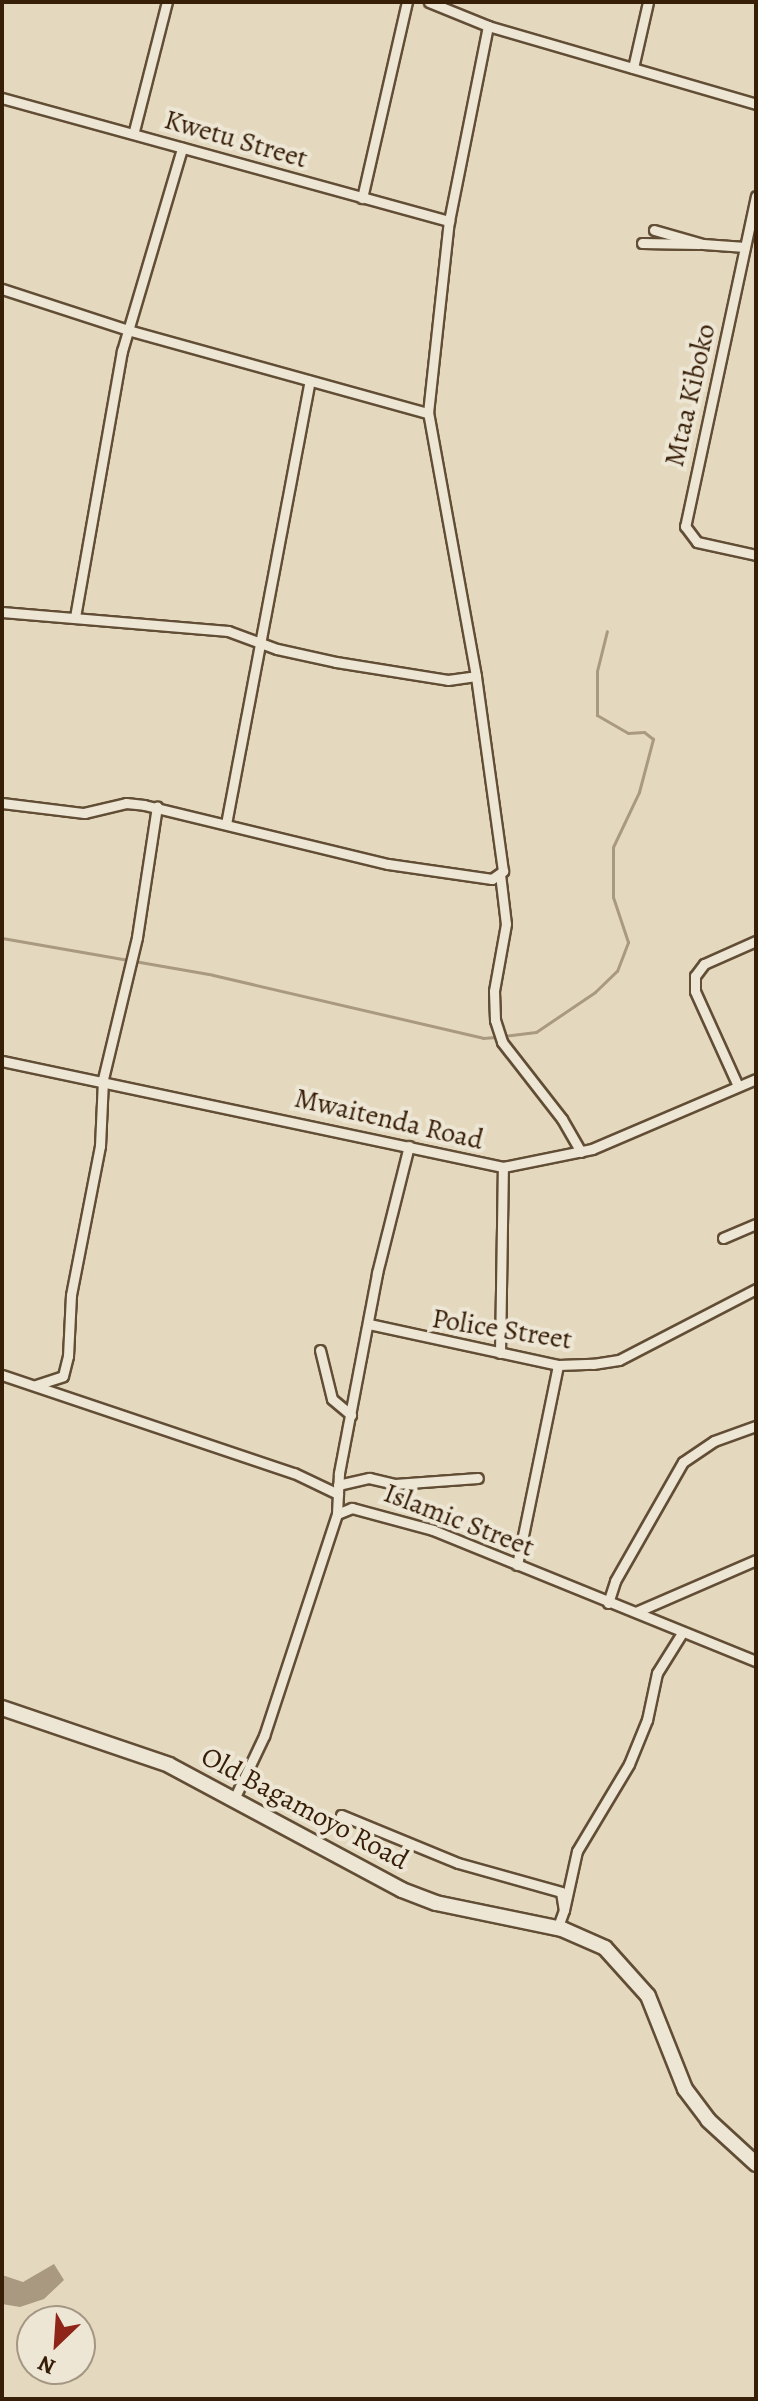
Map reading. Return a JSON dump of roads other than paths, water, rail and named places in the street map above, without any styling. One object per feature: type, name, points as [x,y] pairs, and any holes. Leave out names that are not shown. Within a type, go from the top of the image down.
[{"type":"street","points":[[134,131],[167,2]]},
{"type":"street","points":[[362,198],[407,2]]},
{"type":"street","points":[[429,2],[488,26],[755,101]]},
{"type":"street","points":[[633,68],[648,2]]},
{"type":"street","points":[[488,26],[449,221],[428,413],[506,861],[500,874],[506,924],[494,991],[498,1031],[581,1152]]},
{"type":"street","name":"Kwetu Street","points":[[6,98],[134,131],[182,148],[449,221]]},
{"type":"street","points":[[75,617],[128,330],[182,148]]},
{"type":"street","name":"Mtaa Kiboko","points":[[756,196],[685,526],[697,542],[756,555]]},
{"type":"street","points":[[654,230],[703,244]]},
{"type":"street","points":[[642,243],[745,247]]},
{"type":"street","points":[[2,289],[128,330],[428,413]]},
{"type":"street","points":[[226,824],[258,642],[310,381]]},
{"type":"street","points":[[2,612],[228,631],[258,642],[416,676],[476,676]]},
{"type":"street","points":[[2,803],[84,813],[126,803],[157,807],[375,862],[492,879],[500,874]]},
{"type":"street","points":[[36,1385],[63,1376],[68,1356],[71,1295],[100,1146],[103,1079],[137,937],[157,807]]},
{"type":"street","points":[[738,1086],[695,991],[695,976],[704,964],[756,941]]},
{"type":"street","name":"Mwaitenda Road","points":[[2,1061],[103,1079],[503,1167],[581,1152],[756,1079]]},
{"type":"street","points":[[235,1797],[264,1736],[337,1514],[351,1415],[409,1146]]},
{"type":"street","points":[[500,1353],[503,1167]]},
{"type":"street","points":[[723,1238],[756,1224]]},
{"type":"street","name":"Police Street","points":[[369,1324],[558,1365],[619,1360],[756,1289]]},
{"type":"street","points":[[320,1350],[332,1399],[351,1415]]},
{"type":"street","points":[[517,1565],[558,1365]]},
{"type":"street","points":[[2,1375],[338,1490],[369,1478],[395,1484],[478,1478]]},
{"type":"street","points":[[608,1603],[615,1581],[683,1462],[714,1441],[756,1426]]},
{"type":"street","name":"Islamic Street","points":[[337,1514],[364,1508],[380,1512],[756,1661]]},
{"type":"street","points":[[636,1612],[756,1560]]},
{"type":"street","points":[[557,1929],[577,1851],[629,1764],[647,1720],[657,1673],[682,1633]]},
{"type":"street","name":"Old Bagamoyo Road","points":[[2,1708],[108,1741],[235,1797],[390,1886],[436,1903],[557,1929],[605,1948],[626,1967],[648,1996],[685,2089],[708,2120],[756,2164]]},
{"type":"street","points":[[341,1815],[458,1863],[551,1887],[561,1892],[564,1910]]},
{"type":"waterway","points":[[504,1036],[536,1032],[595,992],[617,971],[628,942],[613,897],[613,847],[639,792],[653,739],[644,732],[628,733],[597,715],[597,671],[607,631]]},
{"type":"waterway","points":[[2,938],[213,975],[483,1038],[496,1037]]}]
